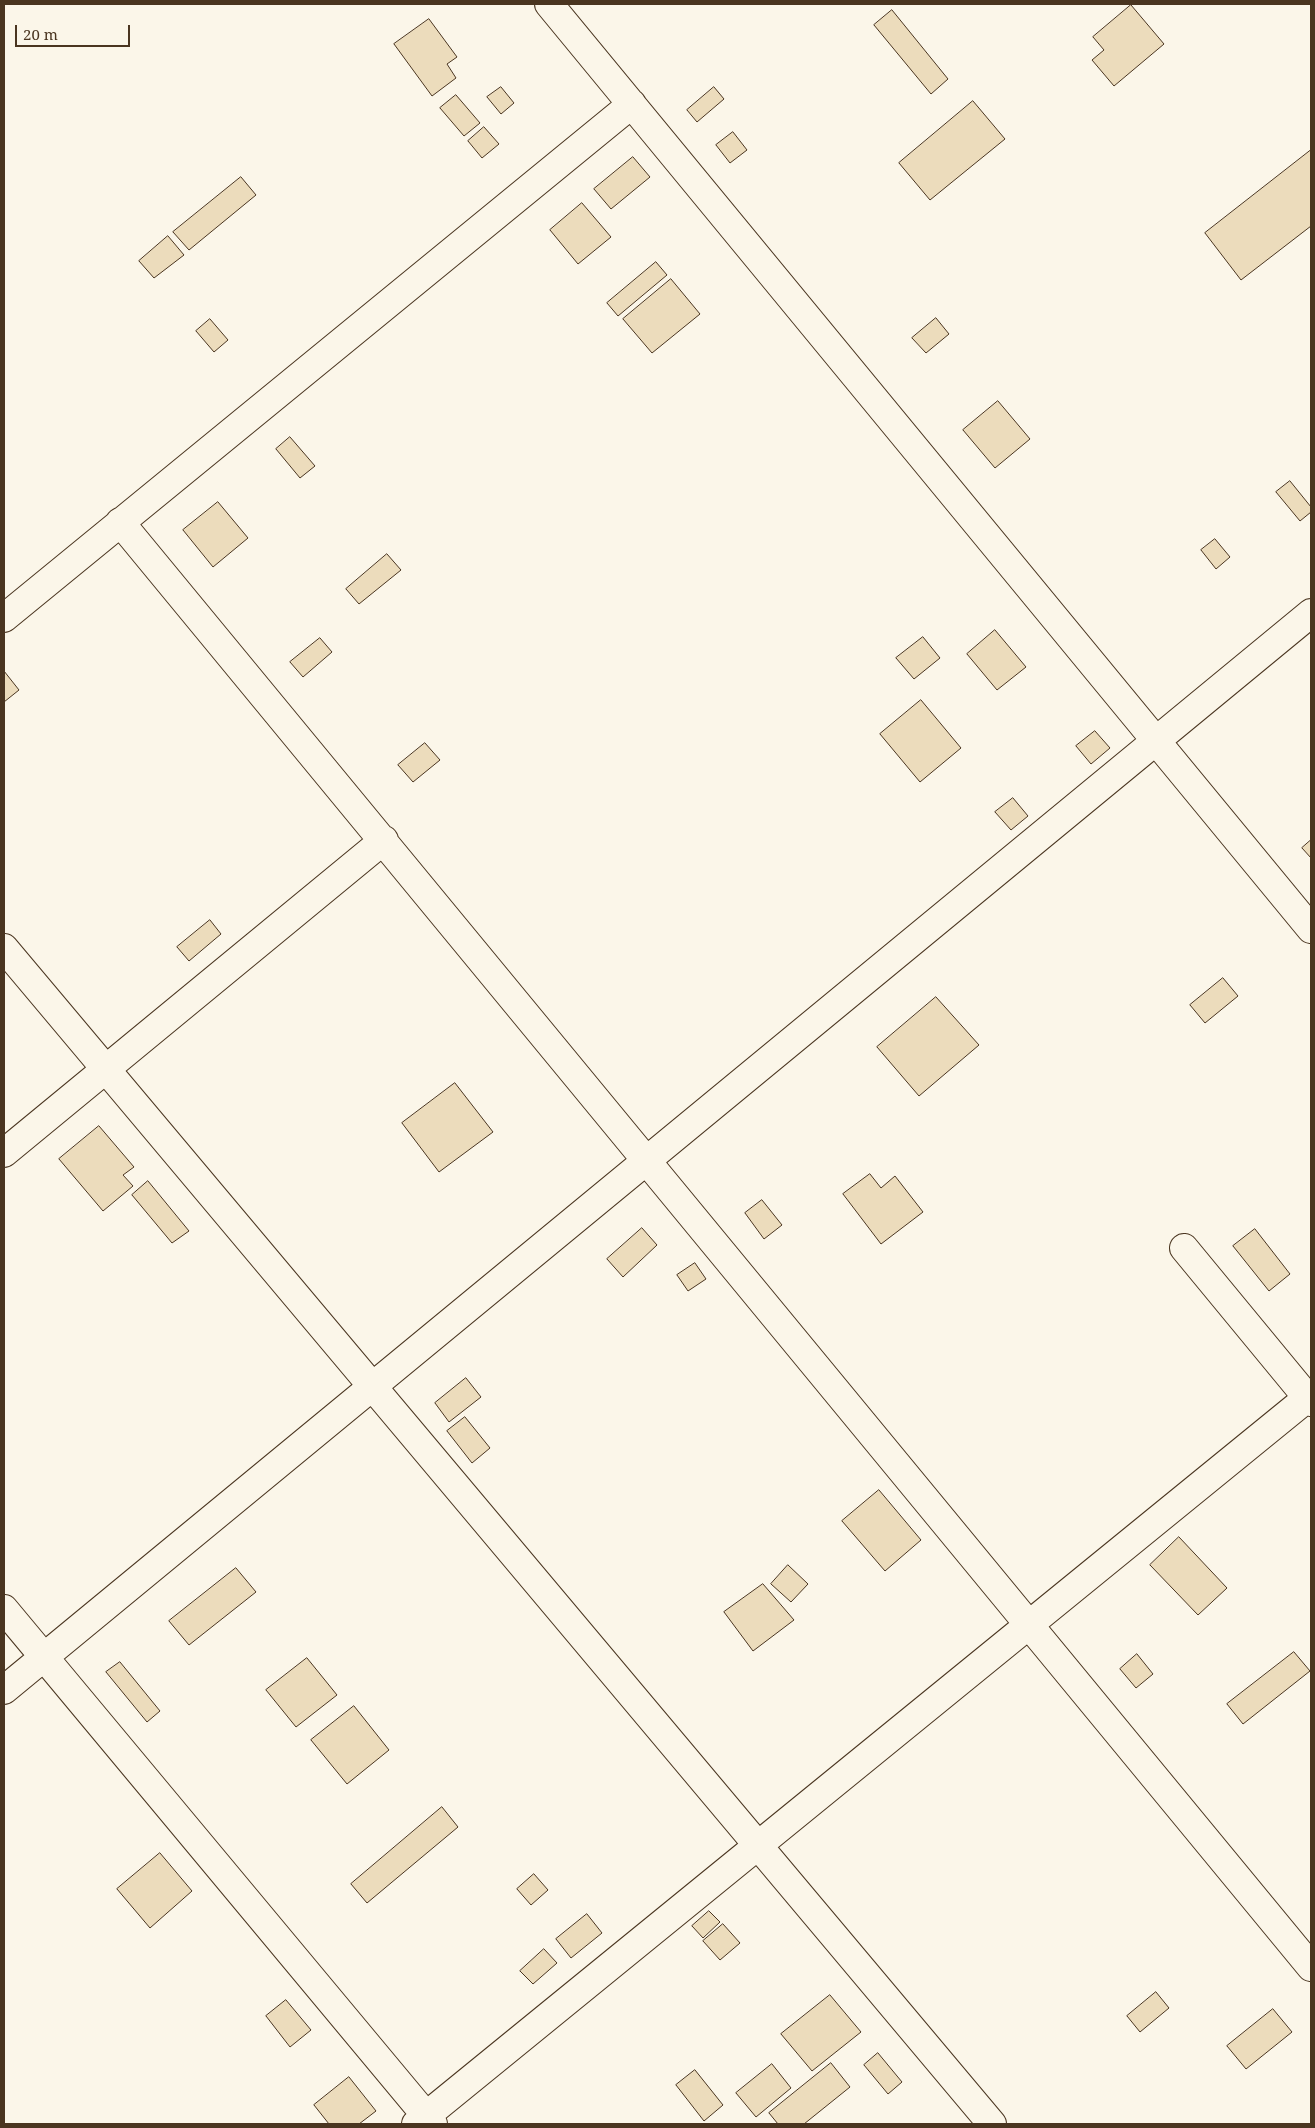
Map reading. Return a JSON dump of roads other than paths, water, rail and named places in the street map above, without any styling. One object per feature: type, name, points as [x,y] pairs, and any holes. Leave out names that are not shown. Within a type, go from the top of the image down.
[{"type":"street","points":[[548,4],[1311,929]]},
{"type":"street","points":[[4,618],[632,104]]},
{"type":"street","points":[[120,522],[1311,1967]]},
{"type":"street","points":[[4,1690],[1311,613]]},
{"type":"street","points":[[4,1153],[384,840]]},
{"type":"street","points":[[4,948],[992,2124]]},
{"type":"street","points":[[4,1609],[425,2122],[757,1846],[1310,1398],[1184,1248]]}]
